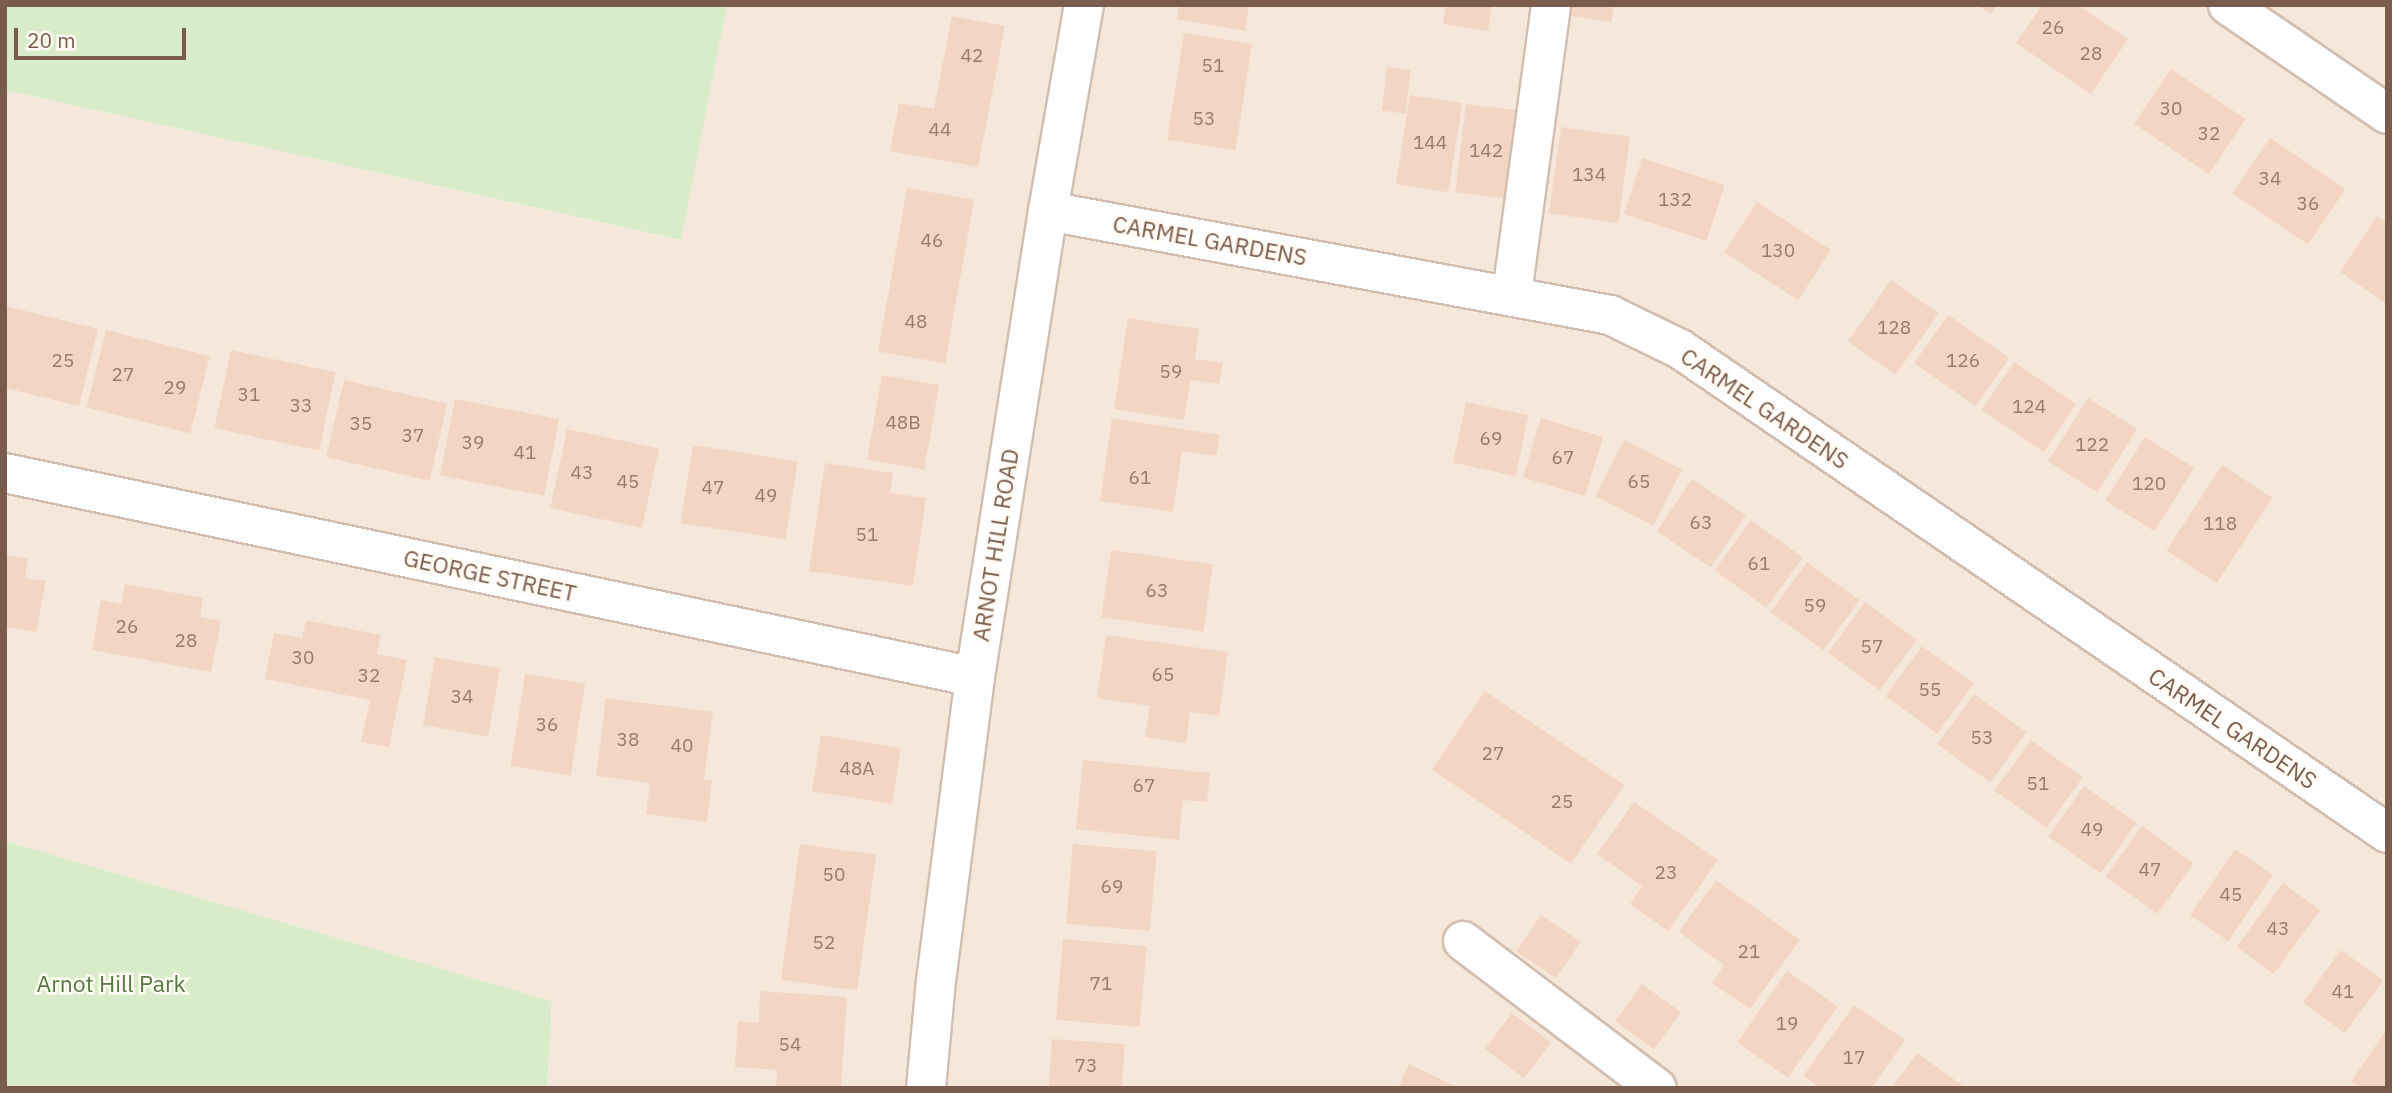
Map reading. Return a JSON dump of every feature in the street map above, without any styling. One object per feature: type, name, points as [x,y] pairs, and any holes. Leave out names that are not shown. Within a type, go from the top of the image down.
[{"type":"street","name":"ARNOT HILL ROAD","points":[[926,1088],[936,981],[975,677],[1048,211],[1084,5]]},
{"type":"street","points":[[1512,294],[1551,5]]},
{"type":"street","points":[[2228,5],[2387,114]]},
{"type":"street","name":"CARMEL GARDENS","points":[[1048,211],[1512,294],[1610,315],[1680,349],[2387,833]]},
{"type":"street","name":"GEORGE STREET","points":[[5,472],[975,677]]},
{"type":"street","points":[[1462,941],[1657,1088]]},
{"type":"shaded area","points":[[727,5],[2387,5],[2387,1088],[547,1088],[552,1001],[5,841],[5,90],[680,240]]},
{"type":"green space","points":[[5,5],[727,5],[681,240],[5,90]]},
{"type":"green space","name":"Arnot Hill Park","points":[[5,841],[552,1001],[547,1088],[5,1088]]},
{"type":"building","points":[[1179,5],[1249,5],[1245,31],[1177,19]]},
{"type":"building","points":[[1446,5],[1492,5],[1488,31],[1443,24]]},
{"type":"building","points":[[1568,5],[1614,5],[1611,22],[1566,15]]},
{"type":"building","points":[[1977,5],[1997,5],[1991,14]]},
{"type":"building","points":[[2042,5],[2078,5],[2128,39],[2091,94],[2016,43]]},
{"type":"building","points":[[952,16],[1005,26],[978,167],[890,151],[899,103],[934,109]]},
{"type":"building","points":[[1184,33],[1252,44],[1235,150],[1167,140]]},
{"type":"building","points":[[1387,67],[1411,70],[1405,114],[1382,111]]},
{"type":"building","points":[[2171,69],[2246,119],[2209,174],[2134,124]]},
{"type":"building","points":[[1410,95],[1462,103],[1448,192],[1396,184]]},
{"type":"building","points":[[1466,104],[1518,110],[1507,199],[1455,192]]},
{"type":"building","points":[[1561,127],[1630,137],[1618,223],[1549,213]]},
{"type":"building","points":[[2270,138],[2345,189],[2308,244],[2233,194]]},
{"type":"building","points":[[1642,158],[1725,185],[1707,241],[1624,214]]},
{"type":"building","points":[[907,188],[974,200],[945,363],[878,351]]},
{"type":"building","points":[[1757,202],[1831,250],[1798,300],[1724,252]]},
{"type":"building","points":[[2377,216],[2387,223],[2387,304],[2340,272]]},
{"type":"building","points":[[1891,280],[1939,313],[1895,375],[1848,341]]},
{"type":"building","points":[[5,306],[98,329],[79,406],[5,388]]},
{"type":"building","points":[[1948,315],[2009,358],[1976,406],[1914,363]]},
{"type":"building","points":[[1128,318],[1199,329],[1195,359],[1223,363],[1219,384],[1191,380],[1184,420],[1114,409]]},
{"type":"building","points":[[106,330],[210,356],[190,434],[87,408]]},
{"type":"building","points":[[231,350],[336,372],[319,450],[214,428]]},
{"type":"building","points":[[2014,362],[2076,404],[2044,452],[1982,410]]},
{"type":"building","points":[[882,375],[939,385],[924,470],[867,460]]},
{"type":"building","points":[[344,380],[447,404],[430,481],[326,457]]},
{"type":"building","points":[[2088,398],[2137,429],[2097,492],[2048,462]]},
{"type":"building","points":[[455,399],[559,419],[544,496],[440,476]]},
{"type":"building","points":[[1466,402],[1529,415],[1516,476],[1453,463]]},
{"type":"building","points":[[1112,418],[1220,435],[1216,456],[1182,451],[1173,512],[1100,501]]},
{"type":"building","points":[[1541,418],[1603,437],[1585,496],[1523,477]]},
{"type":"building","points":[[567,429],[659,449],[642,528],[550,508]]},
{"type":"building","points":[[2145,437],[2194,468],[2154,531],[2105,501]]},
{"type":"building","points":[[1624,440],[1682,470],[1653,526],[1595,496]]},
{"type":"building","points":[[693,445],[798,462],[785,540],[681,523]]},
{"type":"building","points":[[825,463],[893,473],[890,493],[926,498],[913,586],[809,571]]},
{"type":"building","points":[[2222,465],[2272,498],[2217,583],[2166,551]]},
{"type":"building","points":[[1692,479],[1746,515],[1711,568],[1657,531]]},
{"type":"building","points":[[1751,520],[1803,558],[1766,608],[1715,570]]},
{"type":"building","points":[[1111,550],[1213,564],[1204,632],[1102,617]]},
{"type":"building","points":[[5,555],[28,559],[25,578],[46,581],[36,632],[5,627]]},
{"type":"building","points":[[1807,562],[1860,600],[1823,650],[1771,612]]},
{"type":"building","points":[[125,584],[203,598],[200,617],[221,621],[211,672],[92,650],[101,600],[121,604]]},
{"type":"building","points":[[1865,602],[1917,640],[1880,691],[1828,653]]},
{"type":"building","points":[[306,620],[381,635],[377,654],[407,660],[389,747],[361,742],[370,700],[265,679],[274,633],[302,638]]},
{"type":"building","points":[[1106,635],[1228,652],[1219,716],[1190,712],[1186,743],[1145,737],[1150,706],[1097,698]]},
{"type":"building","points":[[1922,646],[1974,684],[1937,734],[1886,696]]},
{"type":"building","points":[[435,657],[500,668],[488,736],[423,725]]},
{"type":"building","points":[[525,674],[585,684],[571,775],[510,766]]},
{"type":"building","points":[[1485,691],[1624,785],[1571,864],[1432,770]]},
{"type":"building","points":[[1974,694],[2027,732],[1990,782],[1938,744]]},
{"type":"building","points":[[606,698],[713,712],[704,780],[712,780],[707,822],[646,814],[650,783],[596,776]]},
{"type":"building","points":[[821,735],[901,748],[892,804],[812,791]]},
{"type":"building","points":[[2031,740],[2083,778],[2046,828],[1995,790]]},
{"type":"building","points":[[1083,760],[1210,773],[1207,802],[1183,800],[1179,840],[1076,829]]},
{"type":"building","points":[[2084,786],[2136,823],[2101,873],[2048,837]]},
{"type":"building","points":[[1634,802],[1718,860],[1668,931],[1630,904],[1642,886],[1597,854]]},
{"type":"building","points":[[2142,826],[2194,864],[2157,914],[2106,876]]},
{"type":"building","points":[[800,844],[876,855],[857,990],[781,980]]},
{"type":"building","points":[[1073,844],[1157,851],[1150,931],[1066,924]]},
{"type":"building","points":[[2235,849],[2273,875],[2228,941],[2190,915]]},
{"type":"building","points":[[1716,880],[1800,940],[1750,1009],[1712,983],[1724,965],[1679,932]]},
{"type":"building","points":[[2283,883],[2320,910],[2274,974],[2237,947]]},
{"type":"building","points":[[1541,915],[1581,942],[1556,978],[1516,951]]},
{"type":"building","points":[[1063,939],[1147,946],[1140,1027],[1056,1020]]},
{"type":"building","points":[[2341,950],[2383,981],[2345,1033],[2303,1003]]},
{"type":"building","points":[[1787,971],[1838,1007],[1788,1078],[1737,1042]]},
{"type":"building","points":[[1642,984],[1681,1012],[1654,1049],[1615,1021]]},
{"type":"building","points":[[760,991],[847,997],[841,1088],[776,1088],[777,1070],[735,1067],[738,1021],[759,1023]]},
{"type":"building","points":[[1854,1005],[1905,1040],[1872,1088],[1820,1088],[1803,1076]]},
{"type":"building","points":[[1512,1013],[1551,1042],[1524,1078],[1485,1049]]},
{"type":"building","points":[[2387,1029],[2387,1088],[2360,1088],[2351,1082]]},
{"type":"building","points":[[1052,1039],[1125,1044],[1122,1088],[1049,1088]]},
{"type":"building","points":[[1917,1053],[1966,1088],[1892,1088]]},
{"type":"building","points":[[1409,1064],[1459,1088],[1398,1088]]}]
